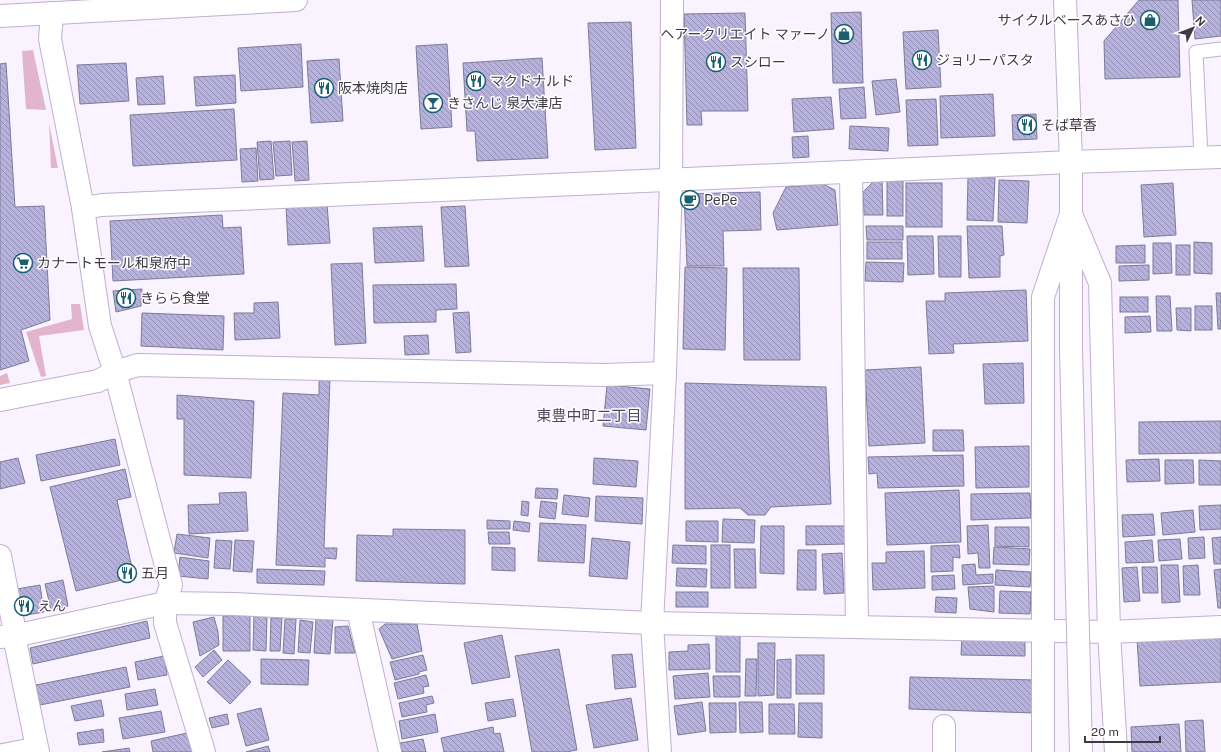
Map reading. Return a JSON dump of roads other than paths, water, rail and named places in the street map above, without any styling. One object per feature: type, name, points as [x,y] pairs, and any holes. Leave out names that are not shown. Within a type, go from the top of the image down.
[{"type":"main road","points":[[0,16],[296,0]]},
{"type":"main road","points":[[660,752],[652,623],[665,373],[671,180],[672,0]]},
{"type":"main road","points":[[1065,0],[1071,162],[1071,350],[1082,752]]},
{"type":"main road","points":[[52,13],[50,39],[83,208],[100,326],[115,372],[171,585],[165,603],[165,623],[204,752]]},
{"type":"main road","points":[[83,208],[110,205],[1211,157]]},
{"type":"main road","points":[[851,173],[857,627]]},
{"type":"main road","points":[[1043,752],[1043,297],[1071,214]]},
{"type":"main road","points":[[1071,214],[1100,283],[1109,632],[1116,752]]},
{"type":"main road","points":[[0,400],[98,381],[115,372],[138,365],[596,374],[665,373]]},
{"type":"main road","points":[[0,558],[13,622],[7,637],[37,748]]},
{"type":"main road","points":[[7,637],[165,603],[234,604],[652,623],[1109,632],[1221,627]]},
{"type":"main road","points":[[358,610],[390,752]]},
{"type":"main road","points":[[944,726],[944,752]]},
{"type":"lane","points":[[1211,157],[1196,52],[1221,49]]},
{"type":"lane","points":[[0,751],[37,748]]},
{"type":"place","name":"サイクルベースあさひ","points":[[1150,20]]},
{"type":"place","name":"ヘアークリエイト マァーノ","points":[[844,34]]},
{"type":"place","name":"ジョリーパスタ","points":[[922,60]]},
{"type":"place","name":"スシロー","points":[[716,62]]},
{"type":"place","name":"マクドナルド","points":[[476,81]]},
{"type":"place","name":"阪本焼肉店","points":[[324,88]]},
{"type":"place","name":"きさんじ 泉大津店","points":[[433,103]]},
{"type":"place","name":"そば草香","points":[[1027,125]]},
{"type":"place","name":"PePe","points":[[690,200]]},
{"type":"place","name":"カナートモール和泉府中","points":[[23,263]]},
{"type":"place","name":"きらら食堂","points":[[126,298]]},
{"type":"place","name":"五月","points":[[127,573]]},
{"type":"place","name":"えん","points":[[24,606]]},
{"type":"district","name":"東豊中町二丁目","points":[[589,416]]}]
